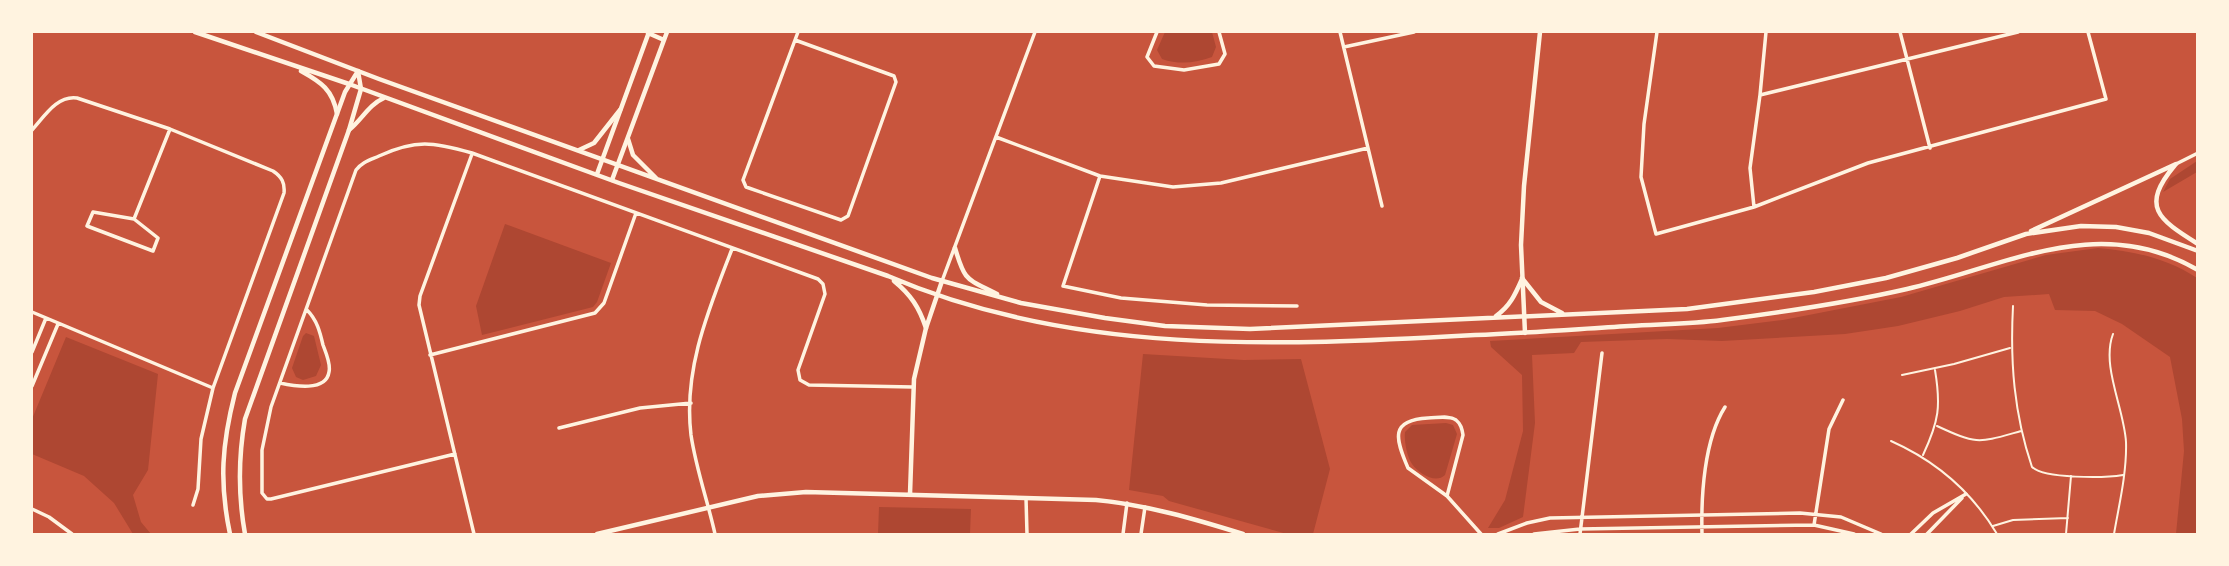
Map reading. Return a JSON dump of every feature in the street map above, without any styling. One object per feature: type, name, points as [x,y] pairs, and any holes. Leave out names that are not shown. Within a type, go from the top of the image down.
[{"type":"main road","points":[[195,32],[349,84],[612,180],[888,276],[937,296],[1013,318],[1083,331],[1246,344],[1525,333],[1719,320],[1832,304],[1928,284],[2050,248],[2080,244],[2124,244],[2148,249],[2197,270]]},
{"type":"main road","points":[[256,32],[603,161],[942,281],[1007,299],[1105,318],[1165,326],[1334,327],[1687,309],[1814,292],[1886,278],[1957,258],[2026,234],[2176,164]]},
{"type":"main road","points":[[597,174],[648,32],[664,40]]},
{"type":"main road","points":[[612,180],[667,32]]},
{"type":"main road","points":[[1525,333],[1522,278],[1524,187],[1540,32]]},
{"type":"main road","points":[[291,66],[320,81],[335,101],[337,114]]},
{"type":"main road","points":[[230,534],[222,475],[229,418],[337,114],[349,84],[358,71]]},
{"type":"main road","points":[[245,534],[238,483],[240,444],[245,419],[348,130],[361,89],[358,71]]},
{"type":"main road","points":[[348,130],[373,104],[385,98]]},
{"type":"main road","points":[[578,151],[594,143],[620,110]]},
{"type":"main road","points":[[628,139],[633,155],[660,181]]},
{"type":"main road","points":[[2176,164],[2159,187],[2159,211],[2168,225],[2197,244]]},
{"type":"main road","points":[[2026,234],[2081,226],[2116,227],[2149,233],[2197,251]]},
{"type":"main road","points":[[955,248],[962,273],[967,278],[1007,299]]},
{"type":"main road","points":[[888,276],[909,294],[917,305],[926,328]]},
{"type":"main road","points":[[1522,278],[1541,302],[1564,314]]},
{"type":"main road","points":[[1494,317],[1508,307],[1522,278]]},
{"type":"main road","points":[[909,494],[913,387],[926,328],[942,281]]},
{"type":"main road","points":[[597,534],[758,495],[789,493],[1026,497],[1127,503],[1243,534]]},
{"type":"street","points":[[796,40],[894,76],[896,82],[848,216],[841,220],[746,187],[743,180],[798,32]]},
{"type":"street","points":[[942,281],[1035,32]]},
{"type":"street","points":[[1157,32],[1147,57],[1154,66],[1184,70],[1219,64],[1224,54],[1219,32]]},
{"type":"street","points":[[1340,32],[1382,206]]},
{"type":"street","points":[[1344,47],[1414,32]]},
{"type":"street","points":[[1657,32],[1644,124],[1641,177],[1656,234],[1754,207],[1868,163],[2106,99],[2088,32]]},
{"type":"street","points":[[1754,207],[1750,168],[1766,32]]},
{"type":"street","points":[[1900,32],[1930,148]]},
{"type":"street","points":[[1760,95],[2018,32]]},
{"type":"street","points":[[32,130],[60,100],[70,97],[170,129],[274,171],[280,176],[284,193],[213,388],[201,439],[198,489],[193,505]]},
{"type":"street","points":[[134,219],[170,129]]},
{"type":"street","points":[[996,136],[1100,176],[1172,187],[1203,185],[1252,176],[1368,148]]},
{"type":"street","points":[[454,454],[267,499],[261,488],[262,450],[267,422],[358,167],[397,148],[414,143],[472,153],[818,279],[823,284],[825,294],[798,370],[800,380],[804,383],[913,387]]},
{"type":"street","points":[[472,153],[420,296],[420,313],[474,534]]},
{"type":"street","points":[[2176,164],[2197,153]]},
{"type":"street","points":[[1100,176],[1063,286],[1133,299],[1208,305],[1297,306]]},
{"type":"street","points":[[93,212],[134,219],[158,238],[153,251],[87,226],[93,212]]},
{"type":"street","points":[[430,355],[595,313],[604,303],[636,213]]},
{"type":"street","points":[[715,534],[692,443],[691,403],[694,363],[700,336],[733,248]]},
{"type":"street","points":[[280,383],[315,386],[328,376],[329,365],[319,330],[306,310]]},
{"type":"street","points":[[32,312],[213,388]]},
{"type":"street","points":[[32,352],[46,318]]},
{"type":"street","points":[[32,386],[58,323]]},
{"type":"street","points":[[1580,532],[1602,353]]},
{"type":"street","points":[[1814,525],[1829,429],[1843,400]]},
{"type":"street","points":[[559,428],[640,408],[691,403]]},
{"type":"street","points":[[1702,534],[1712,433],[1724,407]]},
{"type":"street","points":[[1447,496],[1463,435],[1462,426],[1449,417],[1408,420],[1399,432],[1408,468],[1447,496],[1481,534]]},
{"type":"street","points":[[1911,534],[1933,513],[1966,494]]},
{"type":"street","points":[[1927,534],[1966,494]]},
{"type":"street","points":[[1026,497],[1027,534]]},
{"type":"street","points":[[1123,534],[1127,503]]},
{"type":"street","points":[[1140,534],[1144,507]]},
{"type":"street","points":[[32,509],[49,517],[72,534]]},
{"type":"street","points":[[1498,534],[1539,520],[1581,517],[1816,513],[1852,520],[1881,534]]},
{"type":"street","points":[[1534,534],[1702,526],[1814,525],[1854,534]]},
{"type":"lane","points":[[2013,306],[2011,348],[2015,401],[2035,470],[2043,474],[2100,478],[2123,475]]},
{"type":"lane","points":[[2113,334],[2109,355],[2124,424],[2126,456],[2114,534]]},
{"type":"lane","points":[[1902,375],[1935,369],[2011,348]]},
{"type":"lane","points":[[1923,456],[1936,425],[1940,403],[1935,369]]},
{"type":"lane","points":[[1936,425],[1975,442],[2022,430]]},
{"type":"lane","points":[[1891,442],[1923,456],[1944,472],[1966,494],[1997,534]]},
{"type":"lane","points":[[2066,534],[2071,475]]},
{"type":"lane","points":[[1992,526],[2012,520],[2068,518]]},
{"type":"shaded area","points":[[1165,32],[1212,32],[1216,47],[1212,57],[1187,62],[1162,59],[1157,50]]},
{"type":"shaded area","points":[[2197,161],[2197,172],[2163,192],[2170,179]]},
{"type":"shaded area","points":[[505,224],[611,263],[593,307],[482,335],[476,306]]},
{"type":"shaded area","points":[[2098,248],[2149,257],[2174,265],[2197,278],[2197,534],[2176,534],[2184,451],[2182,419],[2170,357],[2122,324],[2095,311],[2055,310],[2049,294],[2004,297],[1898,326],[1845,334],[1722,341],[1667,339],[1581,342],[1574,353],[1532,355],[1535,423],[1523,517],[1499,528],[1488,528],[1505,500],[1523,431],[1522,375],[1491,347],[1490,341],[1718,328],[1783,320],[1901,297],[2046,255]]},
{"type":"shaded area","points":[[306,333],[314,336],[321,365],[316,376],[303,380],[296,377],[292,368]]},
{"type":"shaded area","points":[[66,337],[158,374],[148,470],[133,495],[141,522],[151,534],[133,534],[114,503],[84,476],[32,454],[32,419]]},
{"type":"shaded area","points":[[1143,354],[1244,360],[1301,359],[1330,469],[1313,534],[1287,534],[1169,501],[1163,496],[1129,490]]},
{"type":"shaded area","points":[[1412,425],[1453,425],[1457,434],[1445,475],[1432,478],[1412,464],[1406,449],[1405,432]]},
{"type":"shaded area","points":[[879,507],[971,509],[970,534],[878,534]]}]
